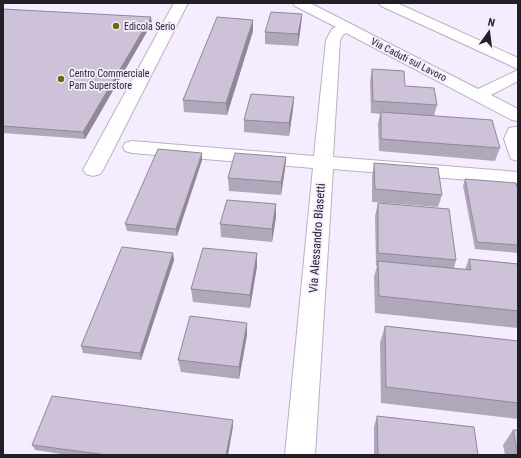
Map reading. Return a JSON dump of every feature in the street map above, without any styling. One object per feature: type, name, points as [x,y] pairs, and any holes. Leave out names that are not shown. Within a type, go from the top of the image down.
[{"type":"street","points":[[93,170],[181,3]]},
{"type":"street","name":"Via Caduti sul Lavoro","points":[[300,3],[479,95],[517,124]]},
{"type":"street","points":[[386,3],[518,64]]},
{"type":"street","name":"Via Alessandro Blasetti","points":[[300,455],[333,40],[337,32],[346,27]]},
{"type":"street","points":[[479,95],[518,75]]},
{"type":"street","points":[[517,124],[513,139],[518,155]]},
{"type":"street","points":[[132,147],[518,178]]},
{"type":"building","name":"Centro Commerciale Pam Superstore","points":[[3,9],[151,17],[83,132],[3,126]]},
{"type":"building","points":[[271,12],[302,14],[298,34],[265,32]]},
{"type":"building","points":[[217,17],[253,20],[226,103],[183,100]]},
{"type":"building","points":[[372,69],[404,71],[405,86],[434,88],[437,105],[373,101]]},
{"type":"building","points":[[251,94],[294,97],[289,123],[244,120]]},
{"type":"building","points":[[381,112],[492,120],[500,148],[381,139]]},
{"type":"building","points":[[158,149],[202,153],[176,229],[125,224]]},
{"type":"building","points":[[235,153],[286,157],[281,182],[228,178]]},
{"type":"building","points":[[374,163],[438,168],[442,195],[375,189]]},
{"type":"building","points":[[465,179],[516,183],[518,190],[518,245],[477,242]]},
{"type":"building","points":[[227,200],[276,204],[272,229],[220,224]]},
{"type":"building","points":[[378,203],[449,209],[456,260],[378,253]]},
{"type":"building","points":[[122,247],[173,253],[140,353],[81,346]]},
{"type":"building","points":[[203,248],[257,253],[250,295],[191,289]]},
{"type":"building","points":[[469,259],[518,264],[518,311],[379,296],[378,261],[471,270]]},
{"type":"building","points":[[190,316],[247,323],[239,367],[178,360]]},
{"type":"building","points":[[385,326],[518,341],[518,403],[386,387]]},
{"type":"building","points":[[52,396],[233,420],[226,455],[107,455],[32,445]]},
{"type":"building","points":[[377,416],[474,427],[478,455],[378,455]]},
{"type":"building","points":[[513,430],[518,430],[518,455]]},
{"type":"place","name":"Edicola Serio","points":[[116,26]]},
{"type":"place","name":"Centro Commerciale Pam Superstore","points":[[61,79]]}]
